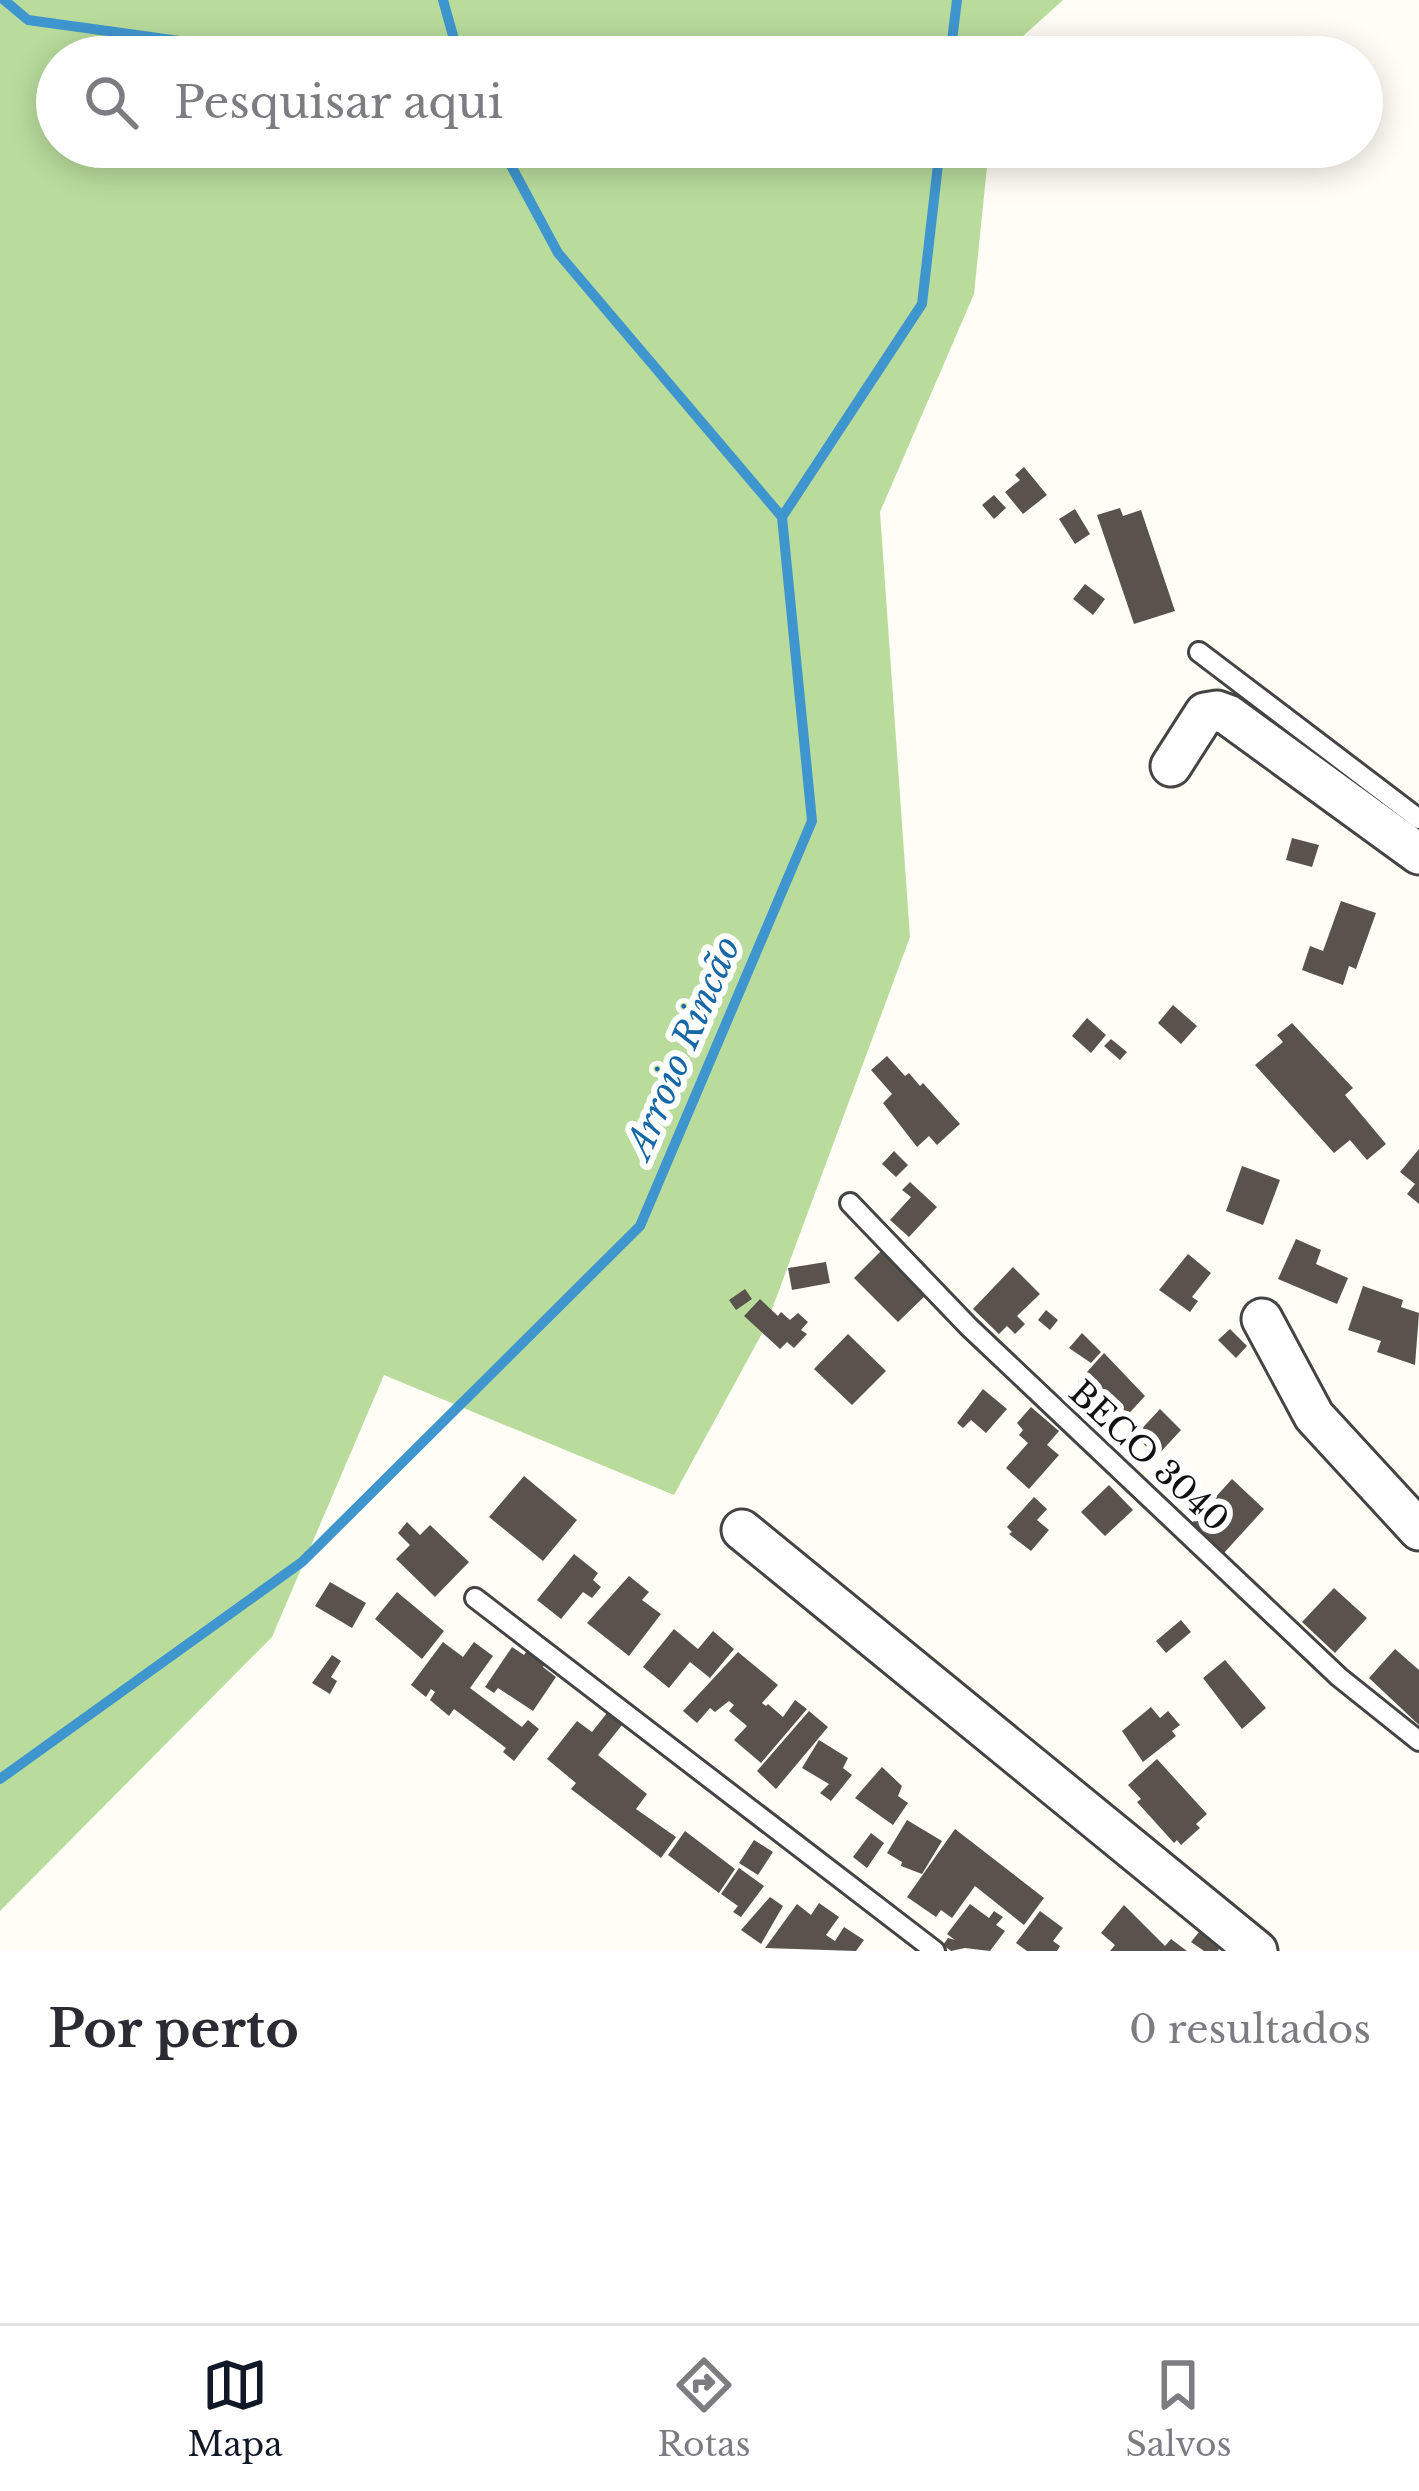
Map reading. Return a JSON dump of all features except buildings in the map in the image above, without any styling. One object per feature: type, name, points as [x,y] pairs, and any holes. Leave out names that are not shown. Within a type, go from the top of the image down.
[{"type":"street","points":[[1171,766],[1205,713],[1217,711],[1419,854]]},
{"type":"street","points":[[1262,1319],[1314,1416],[1419,1530]]},
{"type":"street","points":[[742,1530],[1257,1951]]},
{"type":"lane","points":[[1199,652],[1419,819]]},
{"type":"lane","name":"BECO 3040","points":[[850,1203],[969,1327],[1339,1677],[1419,1741]]},
{"type":"lane","points":[[475,1598],[935,1951]]},
{"type":"green space","points":[[0,0],[1063,0],[1023,36],[36,36],[36,168],[987,168],[974,294],[880,512],[910,937],[765,1328],[674,1495],[384,1375],[272,1637],[0,1911]]},
{"type":"waterway","name":"Arroio Rincão","points":[[4,0],[28,20],[144,36]]},
{"type":"waterway","points":[[443,0],[453,36]]},
{"type":"waterway","points":[[953,36],[957,0]]},
{"type":"waterway","name":"Arroio Rincão","points":[[0,1779],[302,1562],[640,1226],[812,821],[782,517],[558,253],[512,168]]},
{"type":"waterway","points":[[782,517],[922,304],[938,168]]}]
